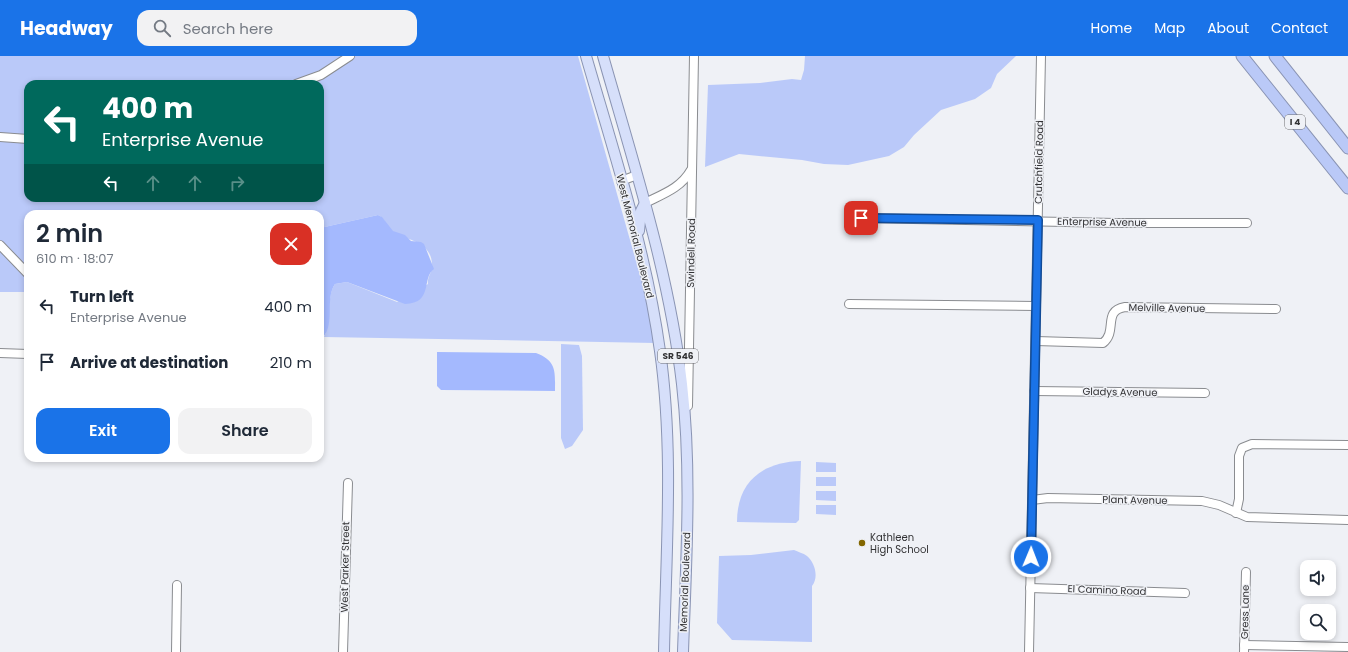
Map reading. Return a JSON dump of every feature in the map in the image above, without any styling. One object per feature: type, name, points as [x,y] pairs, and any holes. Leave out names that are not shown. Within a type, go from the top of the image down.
[{"type":"highway","name":"I 4","points":[[1242,56],[1348,188]]},
{"type":"highway","name":"I 4","points":[[1275,56],[1348,148]]},
{"type":"main road","name":"West Memorial Boulevard","points":[[586,56],[638,240],[653,306],[662,369],[667,432],[667,514]]},
{"type":"main road","name":"West Memorial Boulevard","points":[[603,56],[660,257],[672,315],[682,386],[686,449],[687,512]]},
{"type":"main road","points":[[638,240],[639,219],[645,203]]},
{"type":"main road","name":"Memorial Boulevard","points":[[683,652],[687,512]]},
{"type":"main road","name":"Memorial Boulevard","points":[[664,652],[667,514]]},
{"type":"street","points":[[307,80],[321,75],[350,56]]},
{"type":"street","name":"Swindell Road","points":[[686,449],[694,56]]},
{"type":"street","name":"Crutchfield Road","points":[[1029,652],[1041,56]]},
{"type":"street","points":[[0,137],[24,139]]},
{"type":"street","points":[[645,203],[674,189],[687,178],[692,167]]},
{"type":"street","points":[[621,181],[637,175]]},
{"type":"street","points":[[674,189],[685,188],[692,196]]},
{"type":"street","name":"Enterprise Avenue","points":[[861,218],[1038,220],[1116,223],[1247,223]]},
{"type":"street","points":[[0,245],[24,270]]},
{"type":"street","points":[[849,304],[1036,306]]},
{"type":"street","name":"Melville Avenue","points":[[1036,341],[1104,342],[1110,335],[1112,315],[1116,309],[1125,307],[1276,309]]},
{"type":"street","points":[[0,353],[24,354]]},
{"type":"street","name":"Gladys Avenue","points":[[1034,391],[1205,393]]},
{"type":"street","points":[[1236,513],[1239,499],[1239,456],[1242,448],[1252,444],[1348,445]]},
{"type":"street","name":"West Parker Street","points":[[343,652],[348,483]]},
{"type":"street","name":"Plant Avenue","points":[[1032,500],[1048,498],[1202,501],[1218,505],[1247,517],[1348,520]]},
{"type":"street","name":"Gress Lane","points":[[1244,648],[1246,572]]},
{"type":"street","points":[[176,652],[177,585]]},
{"type":"street","name":"El Camino Road","points":[[1030,588],[1185,593]]},
{"type":"street","points":[[1244,648],[1303,649],[1348,647]]},
{"type":"shaded area","points":[[0,56],[578,56],[645,293],[655,343],[324,337],[328,324],[332,289],[335,284],[347,282],[397,302],[428,284],[432,264],[431,256],[423,246],[392,231],[378,215],[324,227],[324,210],[24,210],[24,292],[0,292]]},
{"type":"shaded area","points":[[805,56],[1016,56],[997,74],[991,88],[975,99],[941,110],[914,135],[904,147],[889,156],[848,165],[824,164],[802,160],[739,154],[705,167],[708,85],[760,83],[792,79],[801,80],[804,70]]},
{"type":"shaded area","points":[[378,215],[382,217],[393,231],[405,235],[411,241],[421,242],[424,244],[434,269],[430,273],[426,290],[423,295],[414,303],[405,304],[347,282],[335,284],[330,298],[328,328],[324,336],[324,227]]},
{"type":"shaded area","points":[[561,344],[579,345],[582,356],[583,430],[572,446],[565,449],[561,438]]},
{"type":"shaded area","points":[[437,352],[536,353],[548,360],[553,368],[555,373],[555,391],[441,390],[437,386]]},
{"type":"shaded area","points":[[801,461],[799,520],[796,523],[737,522],[738,508],[742,495],[747,485],[755,476],[775,465]]},
{"type":"shaded area","points":[[816,462],[836,463],[836,472],[816,472]]},
{"type":"shaded area","points":[[816,477],[836,477],[836,486],[816,486]]},
{"type":"shaded area","points":[[816,491],[836,491],[836,501],[816,500]]},
{"type":"shaded area","points":[[816,505],[836,505],[836,515],[816,514]]},
{"type":"shaded area","points":[[794,550],[802,553],[810,559],[816,574],[812,586],[812,642],[732,640],[717,623],[719,556],[751,555]]},
{"type":"place","name":"Kathleen High School","points":[[862,543]]},
{"type":"route","points":[[861,218],[1038,220],[1031,557]]}]
